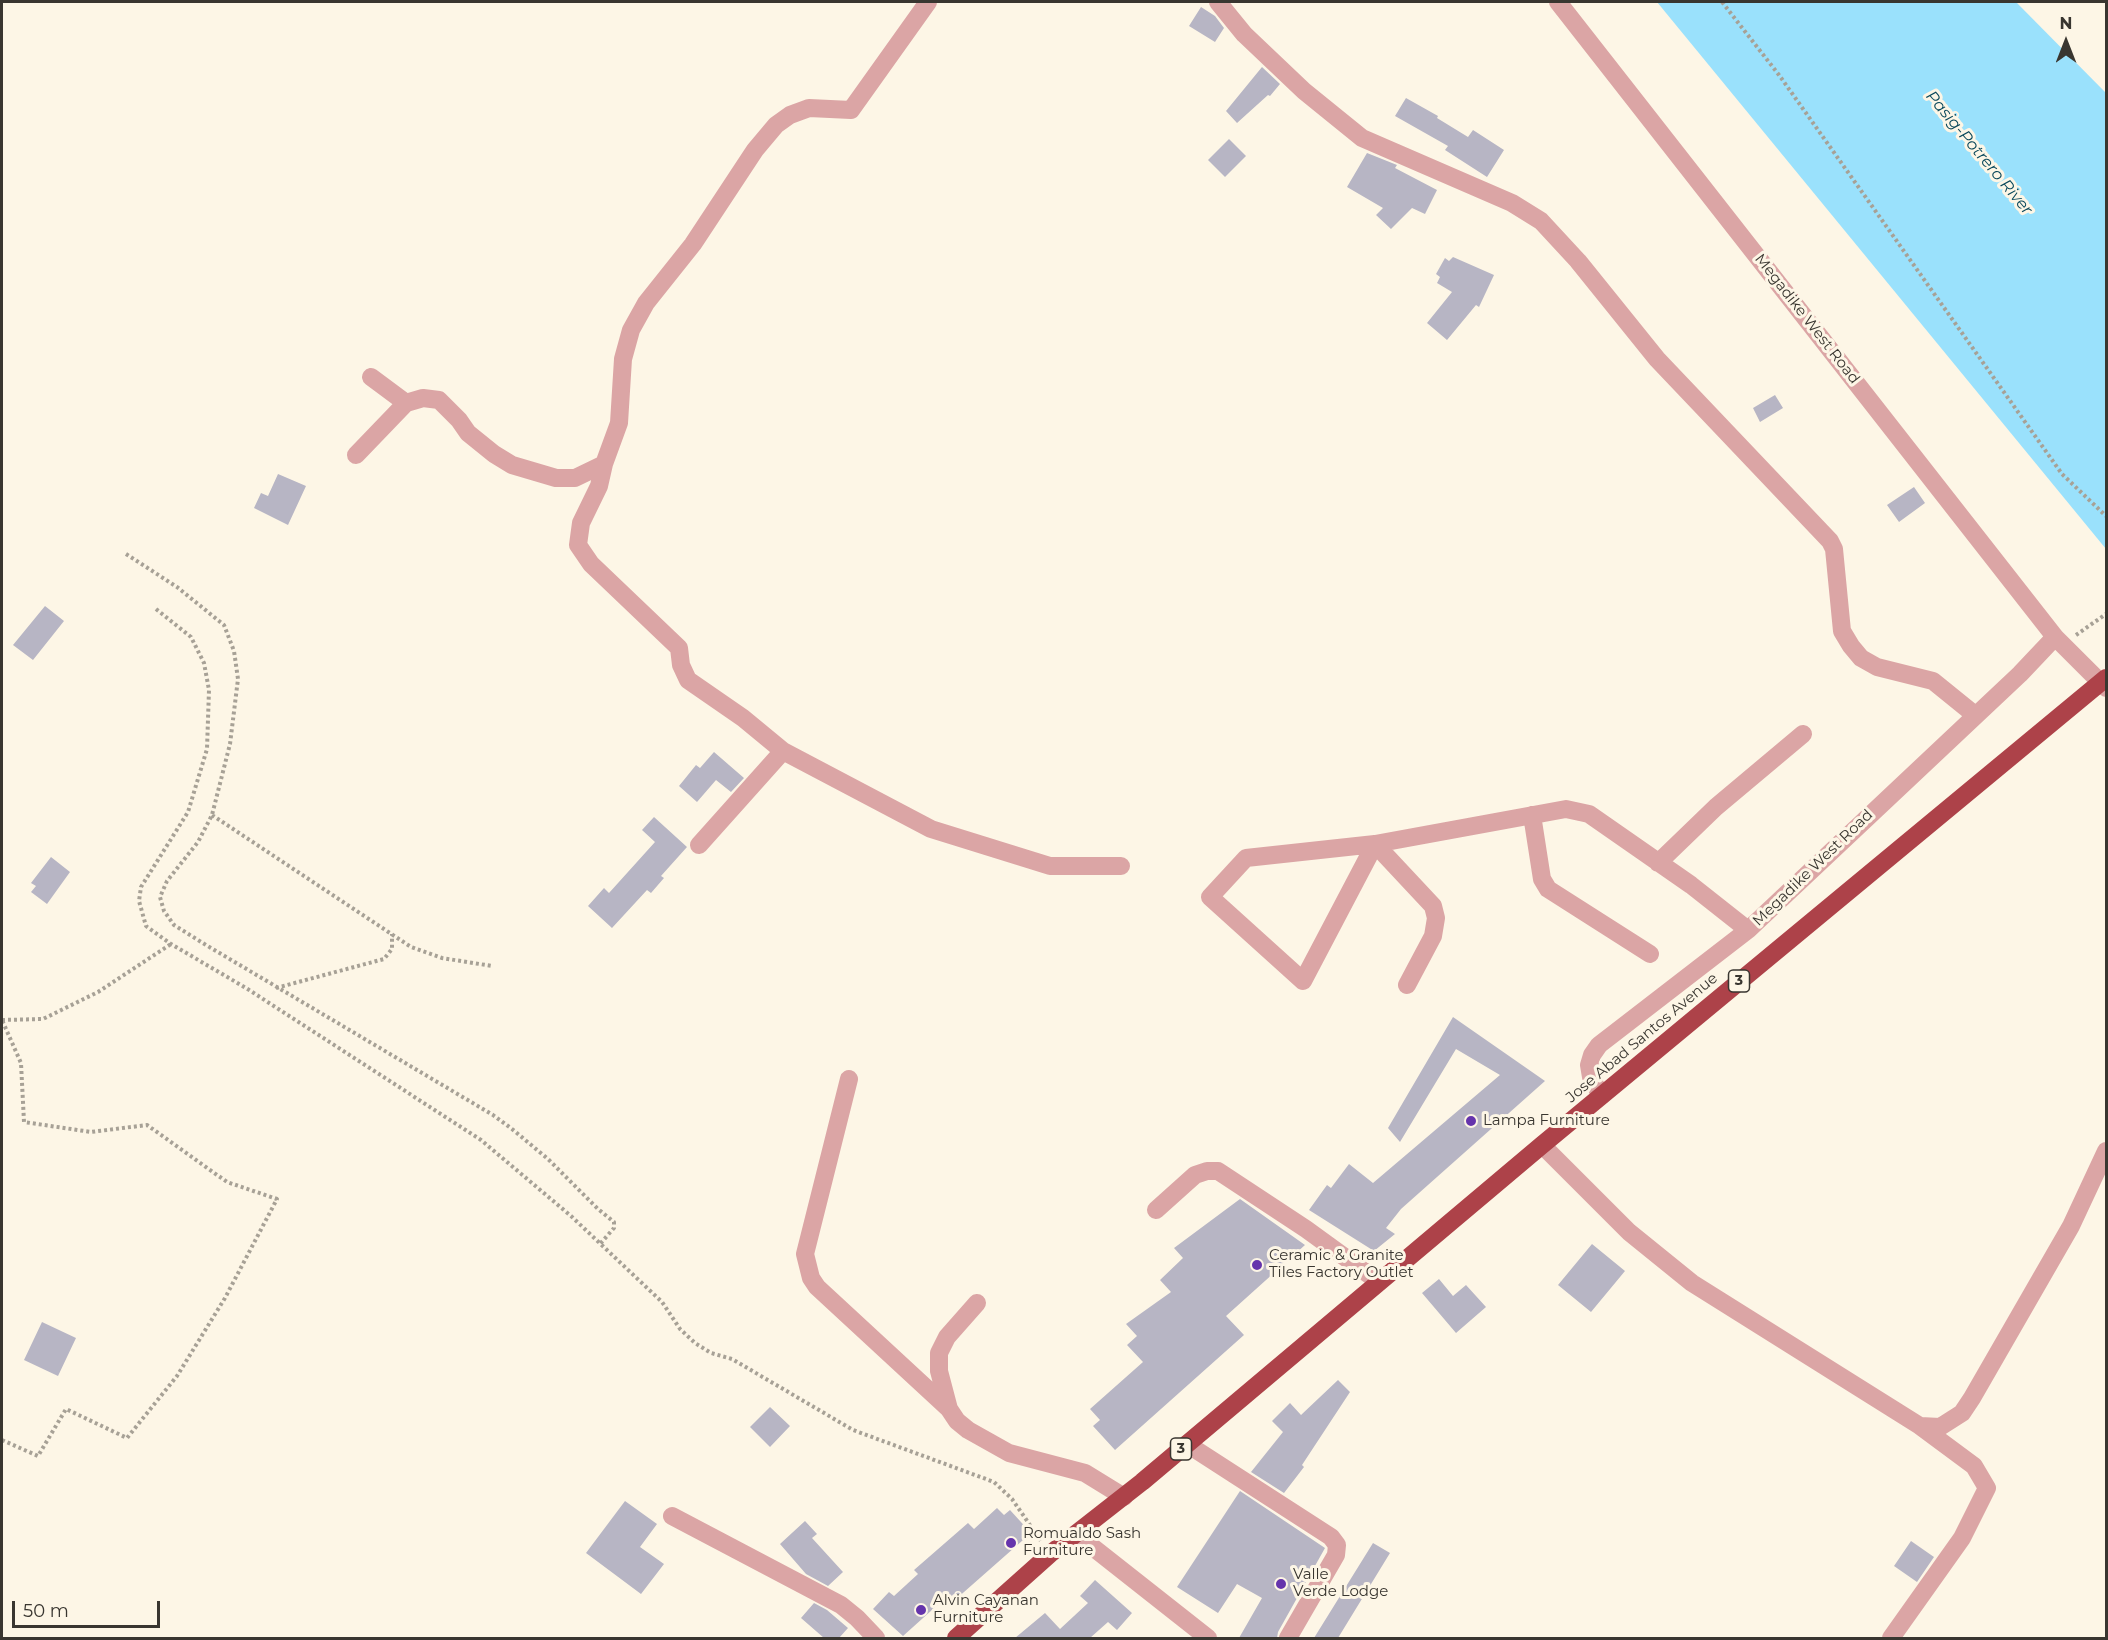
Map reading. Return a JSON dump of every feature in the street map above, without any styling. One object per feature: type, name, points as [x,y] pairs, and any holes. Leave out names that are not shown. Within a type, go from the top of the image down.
[{"type":"highway","name":"Jose Abad Santos Avenue","points":[[956,1638],[1050,1554],[1124,1497],[1542,1144],[2106,678]]},
{"type":"street","points":[[928,2],[851,110],[809,108],[790,115],[776,125],[755,150],[693,244],[646,303],[631,330],[623,359],[619,423],[604,464],[599,486],[581,523],[578,545],[591,564],[679,648],[681,665],[688,680],[743,718],[783,751],[931,829],[1050,866],[1121,866]]},
{"type":"street","points":[[1218,2],[1244,34],[1304,91],[1362,138],[1512,203],[1541,221],[1578,261],[1657,360],[1830,541],[1834,549],[1842,631],[1851,646],[1862,658],[1877,667],[1933,681],[1975,715]]},
{"type":"street","name":"Megadike West Road","points":[[1558,2],[2059,640],[2106,688]]},
{"type":"street","points":[[371,377],[406,403]]},
{"type":"street","points":[[356,455],[406,403],[423,398],[439,400],[459,420],[468,433],[512,465],[556,478],[575,478],[604,464]]},
{"type":"street","name":"Megadike West Road","points":[[1601,1096],[1590,1077],[1589,1065],[1599,1045],[1748,930],[1975,715],[2059,640]]},
{"type":"street","points":[[1658,863],[1716,807],[1803,734]]},
{"type":"street","points":[[699,845],[783,751]]},
{"type":"street","points":[[1376,844],[1303,981],[1210,897],[1246,858],[1376,844],[1566,809],[1589,814],[1748,930]]},
{"type":"street","points":[[1532,815],[1542,879],[1548,889],[1650,954]]},
{"type":"street","points":[[1376,844],[1433,906],[1437,918],[1433,936],[1407,985]]},
{"type":"street","points":[[849,1079],[805,1254],[811,1278],[817,1287],[968,1430],[1009,1453],[1085,1473],[1124,1497]]},
{"type":"street","points":[[1542,1144],[1629,1232],[1692,1283],[1920,1426],[1974,1466],[1987,1488],[1962,1538],[1891,1638]]},
{"type":"street","points":[[1920,1426],[1940,1427],[1962,1413],[2071,1226],[2106,1151]]},
{"type":"street","points":[[1156,1210],[1195,1175],[1218,1172],[1306,1229],[1379,1282]]},
{"type":"street","points":[[949,1410],[939,1371],[939,1353],[947,1337],[977,1303]]},
{"type":"street","points":[[1187,1444],[1331,1537],[1337,1545],[1336,1555],[1288,1638]]},
{"type":"street","points":[[672,1516],[841,1605],[858,1618],[876,1638]]},
{"type":"street","points":[[1076,1534],[1208,1638]]},
{"type":"path","points":[[1722,2],[1792,94],[2062,474],[2106,516]]},
{"type":"path","points":[[126,554],[177,587],[224,625],[234,651],[238,679],[230,744],[212,815],[198,842],[167,880],[160,897],[164,911],[174,925],[276,988],[493,1115],[512,1129],[548,1159],[614,1222],[614,1228],[600,1244]]},
{"type":"path","points":[[156,609],[191,637],[204,663],[209,690],[207,749],[188,813],[141,887],[139,901],[146,926],[481,1140],[571,1216],[662,1302],[680,1329],[694,1343],[711,1353],[732,1359],[853,1430],[994,1482],[1012,1499],[1050,1554]]},
{"type":"path","points":[[2059,640],[2106,614]]},
{"type":"path","points":[[212,815],[411,947],[442,958],[492,966]]},
{"type":"path","points":[[276,988],[384,959],[392,949],[392,934]]},
{"type":"path","points":[[2,1440],[39,1456],[66,1408],[127,1438],[177,1376],[225,1298],[277,1199],[227,1182],[147,1125],[91,1132],[24,1122],[21,1063],[2,1020],[43,1019],[98,992],[171,944]]},
{"type":"water","name":"Pasig-Potrero River","points":[[1657,2],[2016,2],[2106,93],[2106,549]]},
{"type":"building","points":[[1201,7],[1215,16],[1224,28],[1215,42],[1189,26]]},
{"type":"building","points":[[1262,67],[1280,84],[1270,96],[1268,95],[1237,123],[1226,111]]},
{"type":"building","points":[[1406,98],[1438,116],[1437,118],[1468,137],[1473,130],[1504,150],[1487,177],[1445,150],[1448,146],[1395,116]]},
{"type":"building","points":[[1229,139],[1246,156],[1225,177],[1208,160]]},
{"type":"building","points":[[1367,153],[1397,165],[1395,168],[1437,190],[1425,214],[1412,208],[1391,229],[1376,215],[1383,208],[1347,187]]},
{"type":"building","points":[[1453,257],[1494,275],[1479,307],[1476,305],[1447,340],[1427,323],[1452,292],[1437,283],[1440,277],[1436,274],[1445,258],[1449,261]]},
{"type":"building","points":[[1775,395],[1783,408],[1760,422],[1753,408]]},
{"type":"building","points":[[278,474],[306,486],[288,525],[254,508],[261,493],[268,496]]},
{"type":"building","points":[[1914,487],[1925,503],[1899,522],[1887,505]]},
{"type":"building","points":[[45,606],[64,621],[33,660],[13,645]]},
{"type":"building","points":[[714,752],[744,778],[731,792],[716,780],[697,802],[679,786],[696,765],[700,768]]},
{"type":"building","points":[[654,817],[687,847],[661,876],[664,878],[651,893],[647,890],[612,928],[588,906],[604,888],[609,893],[655,842],[642,830]]},
{"type":"building","points":[[51,857],[70,872],[47,904],[31,892],[36,886],[31,883]]},
{"type":"building","points":[[1453,1017],[1545,1081],[1401,1209],[1386,1228],[1395,1234],[1374,1251],[1309,1210],[1327,1185],[1331,1188],[1349,1164],[1373,1183],[1500,1075],[1456,1049],[1400,1142],[1388,1128]]},
{"type":"building","points":[[1240,1199],[1305,1245],[1226,1316],[1244,1335],[1115,1450],[1093,1426],[1100,1420],[1090,1409],[1143,1362],[1127,1345],[1137,1336],[1126,1324],[1171,1292],[1160,1280],[1183,1258],[1174,1248]]},
{"type":"building","points":[[1592,1244],[1625,1271],[1591,1312],[1558,1285]]},
{"type":"building","points":[[1439,1279],[1453,1296],[1466,1285],[1486,1307],[1456,1333],[1422,1293]]},
{"type":"building","points":[[42,1322],[76,1338],[58,1376],[24,1360]]},
{"type":"building","points":[[1338,1380],[1350,1392],[1302,1465],[1304,1467],[1284,1493],[1251,1472],[1283,1432],[1272,1421],[1290,1403],[1301,1415]]},
{"type":"building","points":[[770,1407],[790,1426],[770,1447],[750,1427]]},
{"type":"building","points":[[1240,1491],[1325,1548],[1278,1632],[1277,1638],[1239,1638],[1262,1598],[1237,1584],[1218,1613],[1177,1587]]},
{"type":"building","points":[[625,1501],[657,1524],[640,1547],[664,1564],[641,1594],[586,1553]]},
{"type":"building","points":[[997,1508],[1004,1515],[1010,1510],[1031,1533],[947,1607],[942,1601],[903,1636],[873,1609],[889,1592],[894,1596],[918,1574],[914,1570],[968,1523],[974,1529]]},
{"type":"building","points":[[805,1521],[817,1534],[812,1538],[843,1572],[828,1586],[806,1574],[780,1544]]},
{"type":"building","points":[[1911,1541],[1934,1557],[1917,1582],[1894,1566]]},
{"type":"building","points":[[1373,1543],[1390,1553],[1338,1638],[1314,1638]]},
{"type":"building","points":[[1095,1580],[1132,1613],[1117,1630],[1108,1622],[1090,1638],[1015,1638],[1045,1613],[1060,1629],[1088,1603],[1080,1596]]},
{"type":"building","points":[[814,1603],[827,1610],[848,1628],[839,1638],[824,1638],[801,1618]]},
{"type":"place","name":"Lampa Furniture","points":[[1471,1121]]},
{"type":"place","name":"Ceramic & Granite Tiles Factory Outlet","points":[[1257,1265]]},
{"type":"place","name":"Romualdo Sash Furniture","points":[[1011,1543]]},
{"type":"place","name":"Valle Verde Lodge","points":[[1281,1584]]},
{"type":"place","name":"Alvin Cayanan Furniture","points":[[921,1610]]}]
